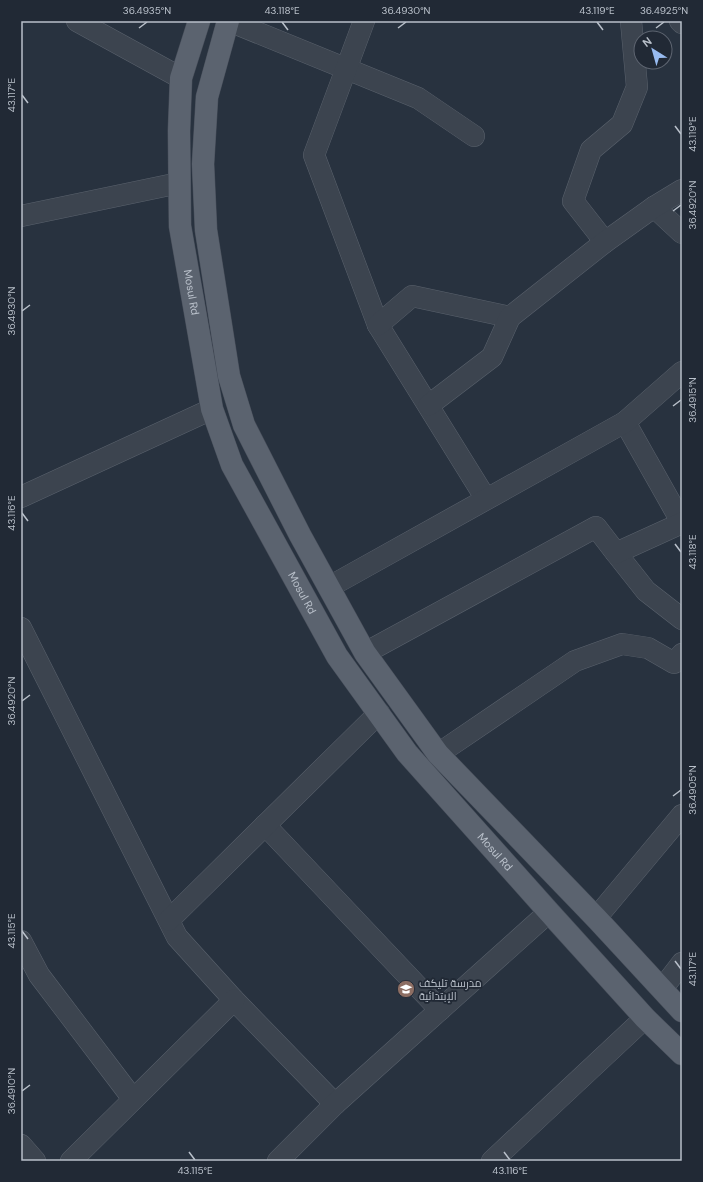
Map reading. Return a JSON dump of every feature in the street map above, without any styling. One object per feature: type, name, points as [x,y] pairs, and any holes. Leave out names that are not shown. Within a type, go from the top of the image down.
[{"type":"main road","name":"Mosul Rd","points":[[199,21],[182,78],[179,132],[180,226],[212,409],[232,465],[337,656],[408,753],[549,912],[646,1018],[682,1054]]},
{"type":"main road","points":[[228,21],[207,97],[203,164],[206,230],[231,383],[244,425],[300,535],[365,653],[438,754],[596,918],[682,1011]]},
{"type":"main road","points":[[276,547],[300,535]]},
{"type":"street","points":[[77,21],[182,78]]},
{"type":"street","points":[[228,21],[418,98],[474,136]]},
{"type":"street","points":[[364,21],[314,155],[378,325],[486,499]]},
{"type":"street","points":[[605,242],[573,201],[591,150],[622,124],[637,87],[631,21]]},
{"type":"street","points":[[21,216],[179,183]]},
{"type":"street","points":[[429,405],[492,357],[510,317],[605,242],[654,207],[682,190]]},
{"type":"street","points":[[654,207],[682,233]]},
{"type":"street","points":[[378,325],[412,296],[510,317]]},
{"type":"street","points":[[329,587],[625,422],[682,372]]},
{"type":"street","points":[[21,497],[212,409]]},
{"type":"street","points":[[616,553],[682,523],[625,422]]},
{"type":"street","points":[[365,653],[596,527],[646,592],[682,619]]},
{"type":"street","points":[[21,628],[29,661],[177,937],[234,1000],[335,1104]]},
{"type":"street","points":[[438,754],[575,661],[622,644],[648,648],[674,663],[682,654]]},
{"type":"street","points":[[169,920],[379,713]]},
{"type":"street","points":[[596,918],[682,815]]},
{"type":"street","points":[[265,825],[440,1010]]},
{"type":"street","points":[[278,1161],[335,1104],[549,912]]},
{"type":"street","points":[[21,941],[28,968],[39,975],[133,1099]]},
{"type":"street","points":[[662,989],[682,963]]},
{"type":"street","points":[[71,1161],[234,1000]]},
{"type":"street","points":[[492,1161],[646,1018]]},
{"type":"street","points":[[21,1145],[35,1161]]},
{"type":"place","name":"مدرسة تليكف الإبتدائية","points":[[406,989]]}]
